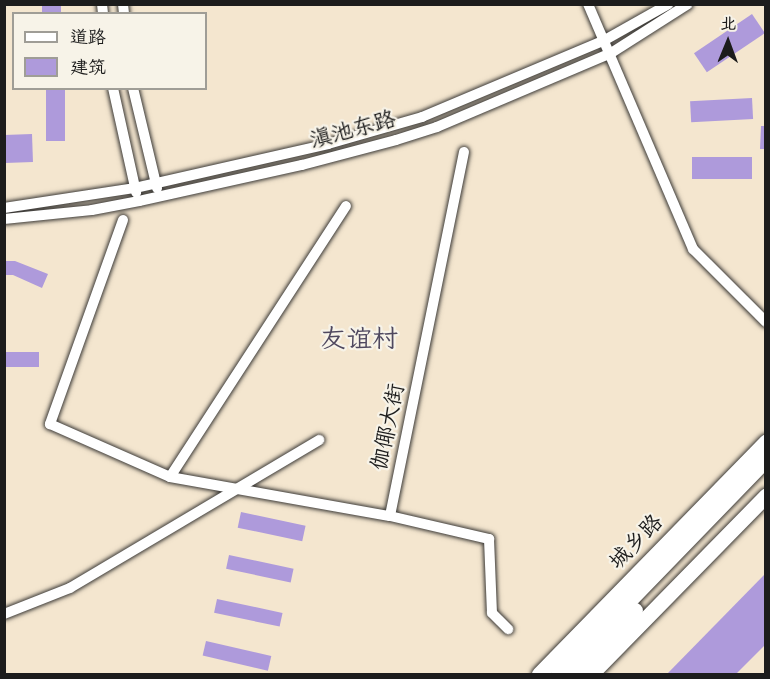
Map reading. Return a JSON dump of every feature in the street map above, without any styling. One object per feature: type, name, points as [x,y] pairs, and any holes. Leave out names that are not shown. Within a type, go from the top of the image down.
[{"type":"highway","name":"城乡路","points":[[539,675],[765,441]]},
{"type":"highway","points":[[558,675],[765,459]]},
{"type":"highway","points":[[573,675],[765,474]]},
{"type":"highway","points":[[591,675],[765,495]]},
{"type":"street","points":[[588,4],[611,53],[693,249],[765,322]]},
{"type":"street","name":"滇池东路","points":[[4,208],[135,188],[328,144],[422,117],[605,40],[669,4]]},
{"type":"street","name":"滇池东路","points":[[4,219],[92,210],[159,197],[352,153],[437,127],[611,53],[688,4]]},
{"type":"street","points":[[113,90],[139,201]]},
{"type":"street","points":[[133,90],[159,197]]},
{"type":"street","name":"伽倻大街","points":[[390,516],[465,152]]},
{"type":"street","points":[[170,477],[346,206]]},
{"type":"street","points":[[123,220],[50,424],[170,477],[390,516],[489,539],[492,613],[508,629]]},
{"type":"street","points":[[4,614],[70,588],[320,440]]},
{"type":"building","points":[[42,4],[61,4],[61,12],[42,12]]},
{"type":"building","points":[[752,14],[765,33],[707,72],[694,53]]},
{"type":"building","points":[[46,90],[65,90],[65,141],[46,141]]},
{"type":"building","points":[[752,98],[753,119],[691,122],[690,101]]},
{"type":"building","points":[[761,126],[766,126],[766,149],[760,149]]},
{"type":"building","points":[[32,134],[33,162],[5,163],[4,135]]},
{"type":"building","points":[[692,157],[752,157],[752,179],[692,179]]},
{"type":"building","points":[[4,261],[15,261],[48,274],[42,288],[13,275],[4,275]]},
{"type":"building","points":[[4,352],[39,352],[39,367],[4,367]]},
{"type":"building","points":[[241,512],[306,526],[302,541],[238,528]]},
{"type":"building","points":[[229,555],[294,569],[291,582],[226,569]]},
{"type":"building","points":[[766,573],[766,644],[736,674],[667,674]]},
{"type":"building","points":[[217,599],[283,613],[280,627],[214,613]]},
{"type":"building","points":[[206,641],[271,656],[268,671],[203,656]]},
{"type":"district","name":"友谊村","points":[[359,340]]}]
